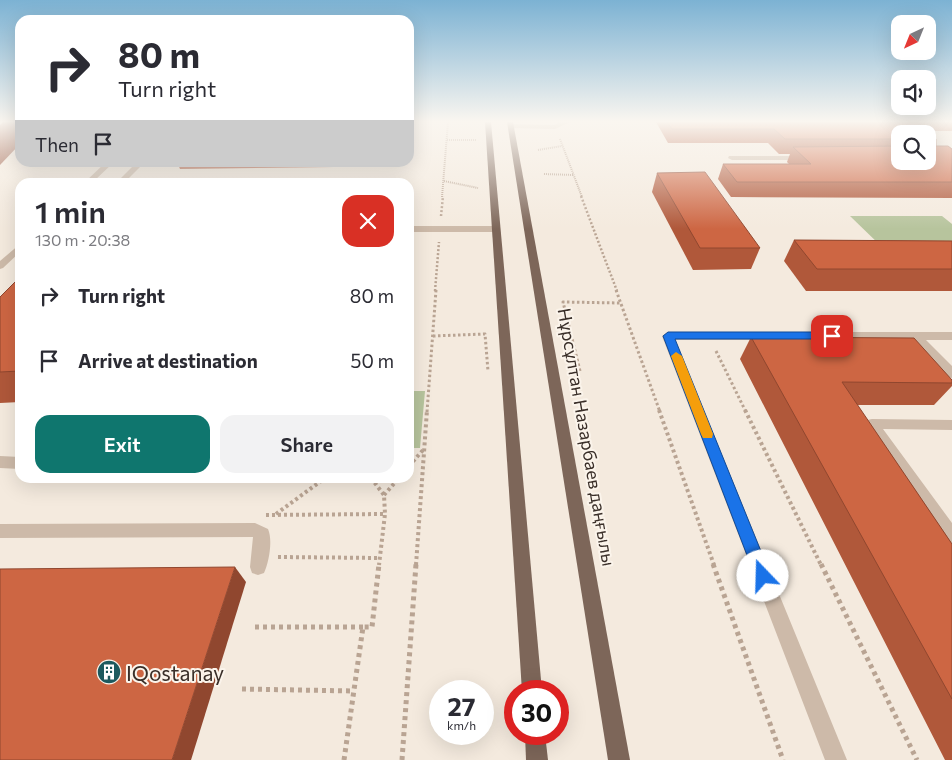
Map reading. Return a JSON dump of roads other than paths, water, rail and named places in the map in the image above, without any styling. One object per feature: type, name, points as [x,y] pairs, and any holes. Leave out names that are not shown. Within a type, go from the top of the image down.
[{"type":"main road","points":[[490,157],[531,680]]},
{"type":"main road","name":"Нұрсұлтан Назарбаев даңғылы","points":[[517,157],[620,760]]},
{"type":"main road","points":[[536,745],[537,760]]},
{"type":"street","points":[[732,158],[811,158]]},
{"type":"street","points":[[94,178],[106,167]]},
{"type":"street","points":[[125,178],[137,167]]},
{"type":"street","points":[[414,229],[496,229]]},
{"type":"street","points":[[0,266],[15,253]]},
{"type":"street","points":[[836,760],[668,336],[952,336]]},
{"type":"street","points":[[916,336],[952,374]]},
{"type":"street","points":[[952,425],[872,424],[952,536]]},
{"type":"street","points":[[0,462],[15,463]]},
{"type":"street","points":[[0,531],[255,530],[262,534],[258,567]]},
{"type":"place","name":"IQostanay","points":[[109,672]]}]
